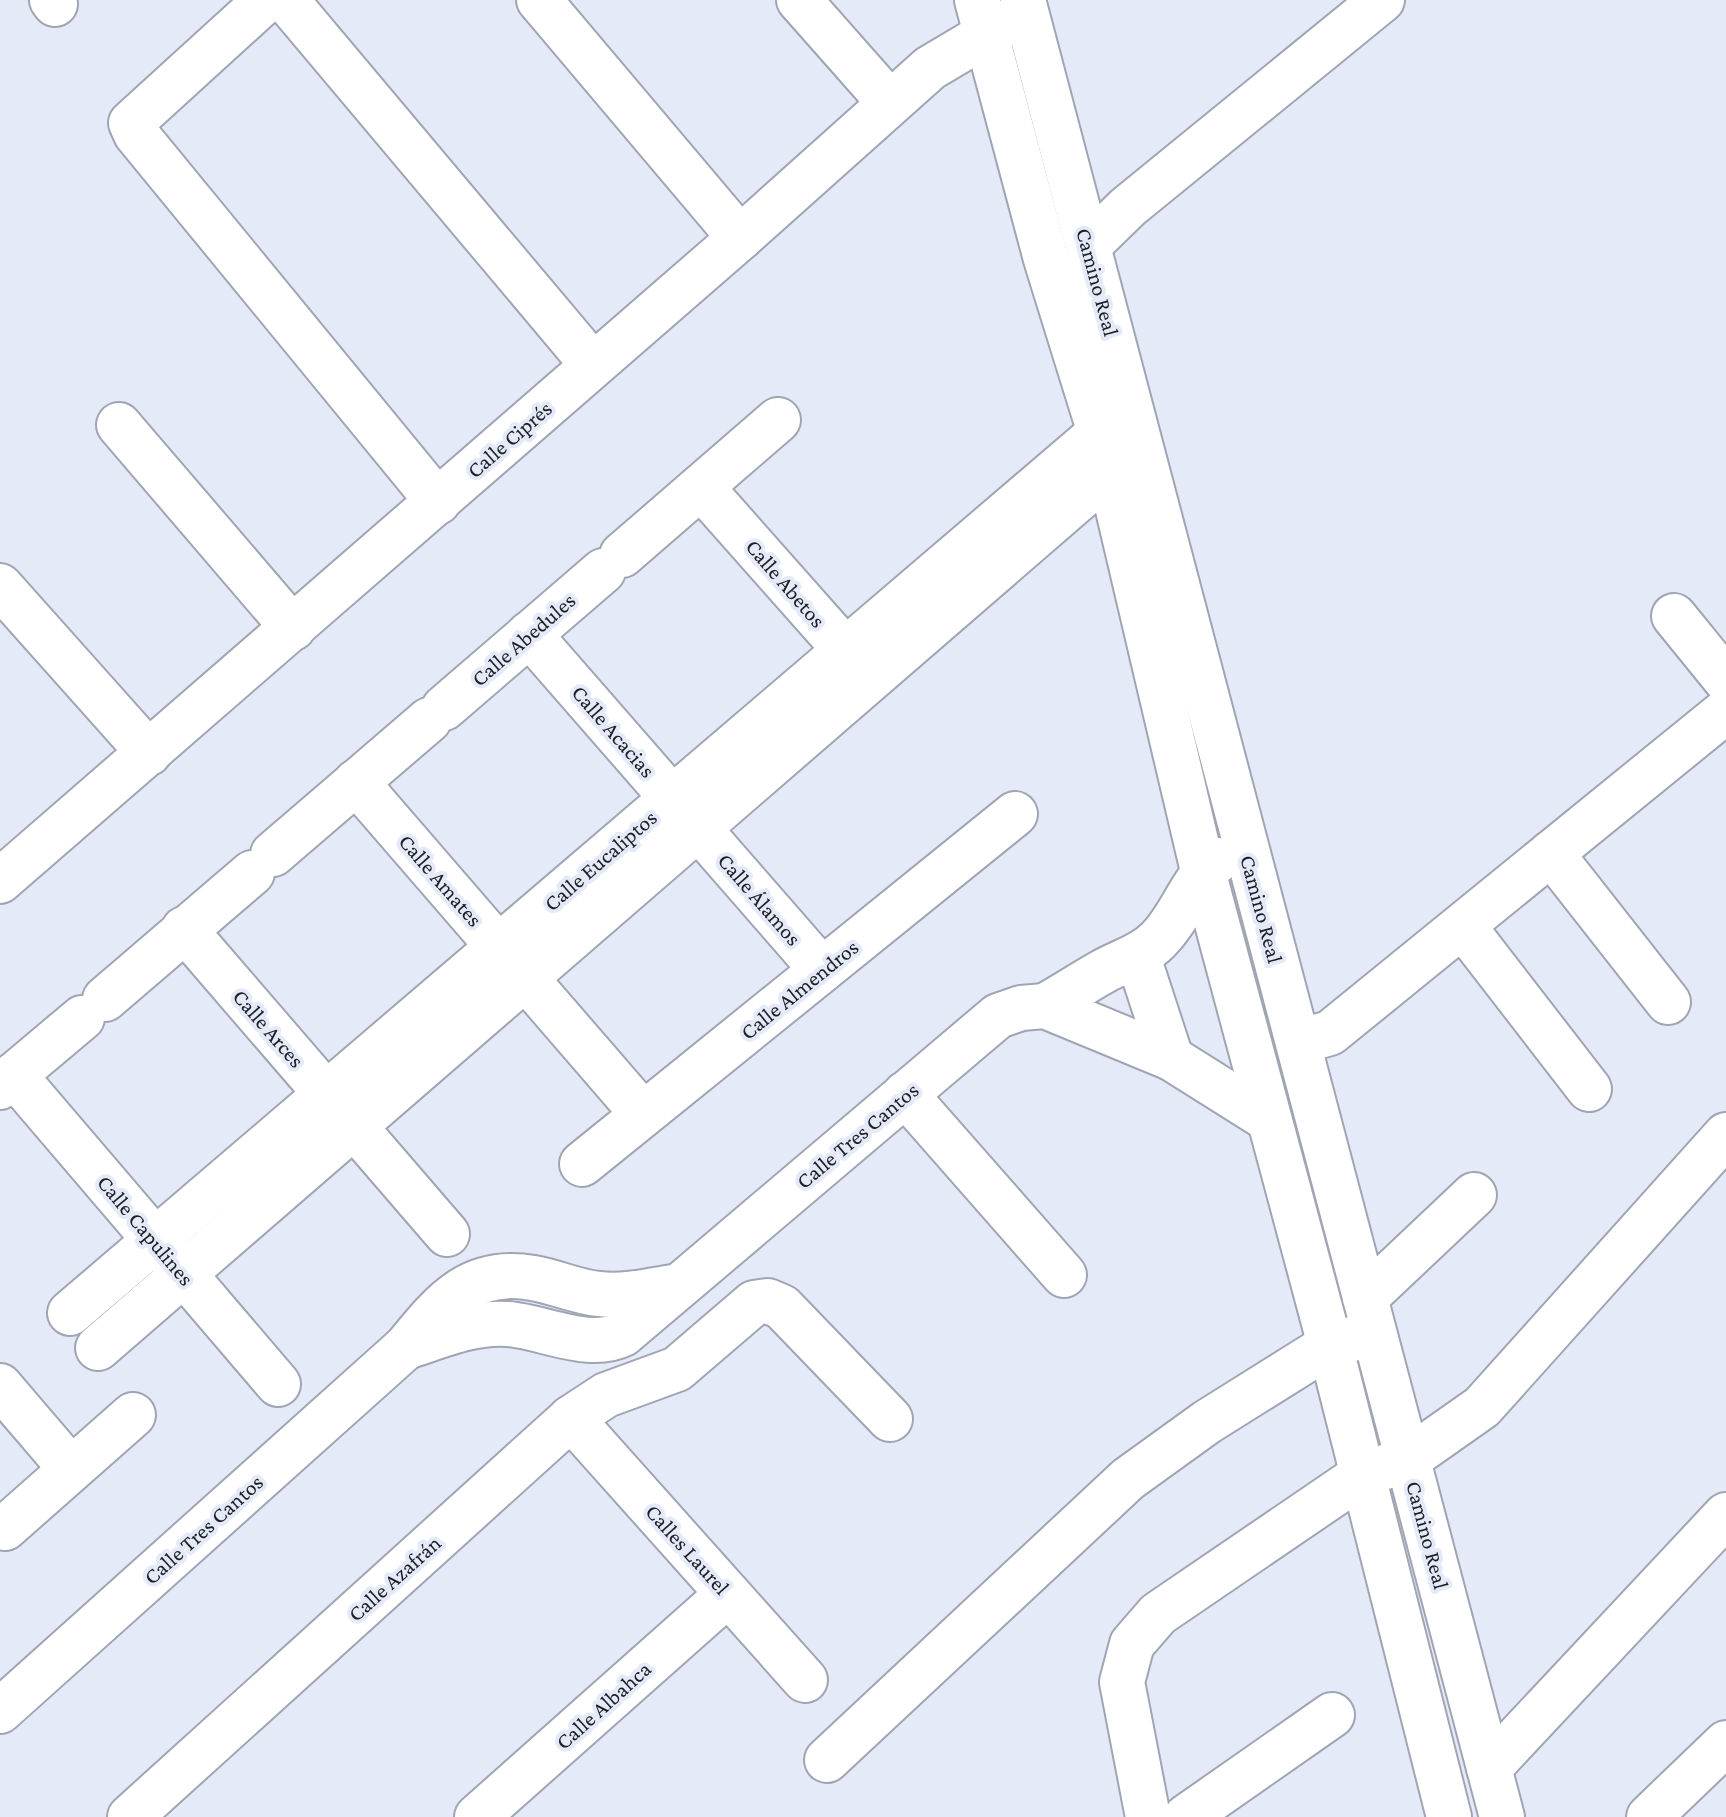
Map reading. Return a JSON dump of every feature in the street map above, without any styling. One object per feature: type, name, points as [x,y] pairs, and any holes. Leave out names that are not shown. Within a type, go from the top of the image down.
[{"type":"street","points":[[266,0],[131,123],[136,134],[438,502]]},
{"type":"street","points":[[286,0],[593,365]]},
{"type":"street","points":[[539,0],[740,238]]},
{"type":"street","points":[[799,0],[890,103]]},
{"type":"street","points":[[1088,246],[1128,207],[1382,0]]},
{"type":"street","name":"Calle Ciprés","points":[[0,881],[740,238],[982,18],[1029,3]]},
{"type":"street","name":"Camino Real","points":[[1029,3],[1088,246],[1120,439],[1203,871],[1330,1345],[1449,1817]]},
{"type":"street","name":"Camino Real","points":[[982,18],[1046,259],[1120,439],[1245,841],[1502,1817]]},
{"type":"street","name":"Calle Abedules","points":[[7,1081],[778,420]]},
{"type":"street","points":[[119,425],[293,628]]},
{"type":"street","name":"Calle Eucaliptos","points":[[70,1313],[156,1240],[340,1110],[1120,439]]},
{"type":"street","name":"Calle Abetos","points":[[701,487],[858,665]]},
{"type":"street","points":[[0,586],[149,753]]},
{"type":"street","points":[[1674,616],[1726,680]]},
{"type":"street","name":"Calle Acacias","points":[[529,634],[685,813]]},
{"type":"street","points":[[1298,1042],[1330,1033],[1726,711]]},
{"type":"street","name":"Calle Amates","points":[[356,782],[643,1114]]},
{"type":"street","name":"Calle Álamos","points":[[685,813],[822,970]]},
{"type":"street","name":"Calle Almendros","points":[[582,1164],[1015,814]]},
{"type":"street","name":"Calle Tres Cantos","points":[[0,1711],[406,1347],[472,1327],[507,1323],[611,1340],[623,1334],[998,1016],[1021,1008],[1045,1006],[1108,969],[1138,957],[1174,920],[1188,891],[1203,871],[1245,841]]},
{"type":"street","points":[[1551,853],[1668,1002]]},
{"type":"street","points":[[1463,926],[1589,1089]]},
{"type":"street","name":"Calle Arces","points":[[184,929],[447,1234]]},
{"type":"street","points":[[1138,957],[1171,1058]]},
{"type":"street","points":[[1045,1006],[1171,1058],[1268,1119]]},
{"type":"street","name":"Calle Capulines","points":[[7,1081],[156,1240],[278,1384]]},
{"type":"street","points":[[905,1094],[1064,1275]]},
{"type":"street","name":"Calle Eucaliptos","points":[[98,1348],[184,1274],[340,1110]]},
{"type":"street","points":[[1148,1817],[1122,1682],[1132,1644],[1158,1614],[1362,1475],[1408,1459],[1482,1407],[1726,1135]]},
{"type":"street","points":[[827,1760],[1128,1479],[1207,1422],[1330,1345],[1370,1316],[1474,1195]]},
{"type":"street","name":"Calle Azafrán","points":[[130,1817],[571,1418],[606,1395],[677,1369],[754,1303],[768,1301],[782,1307],[890,1419]]},
{"type":"street","points":[[0,1386],[71,1469]]},
{"type":"street","points":[[5,1528],[133,1415]]},
{"type":"street","name":"Calles Laurel","points":[[571,1418],[805,1680]]},
{"type":"street","points":[[1489,1768],[1726,1515]]},
{"type":"street","name":"Calle Albahca","points":[[477,1817],[728,1594]]},
{"type":"street","points":[[1186,1817],[1332,1715]]},
{"type":"street","points":[[1649,1817],[1726,1743]]}]
